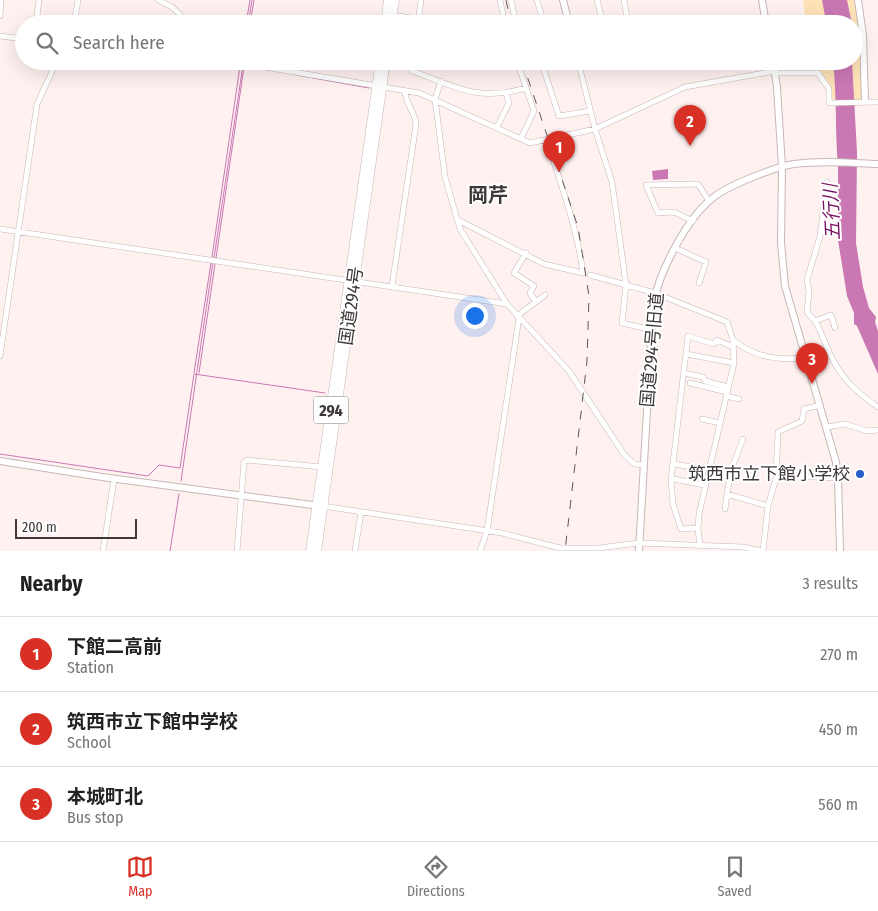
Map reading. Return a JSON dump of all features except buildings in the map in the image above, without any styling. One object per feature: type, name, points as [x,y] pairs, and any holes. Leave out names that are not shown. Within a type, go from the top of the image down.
[{"type":"highway","points":[[386,15],[388,0]]},
{"type":"highway","points":[[392,15],[394,0]]},
{"type":"highway","name":"国道294号","points":[[310,551],[320,506],[379,87],[380,70]]},
{"type":"highway","name":"国道294号","points":[[379,87],[384,70]]},
{"type":"highway","name":"国道294号","points":[[317,551],[323,467],[352,281]]},
{"type":"street","points":[[0,16],[2,0]]},
{"type":"street","points":[[37,15],[39,0]]},
{"type":"street","points":[[76,15],[78,0]]},
{"type":"street","points":[[158,0],[172,7],[180,15]]},
{"type":"street","points":[[419,15],[421,0]]},
{"type":"street","points":[[500,0],[503,15]]},
{"type":"street","points":[[511,0],[514,15]]},
{"type":"street","points":[[537,0],[541,15]]},
{"type":"street","points":[[563,0],[567,15]]},
{"type":"street","points":[[597,0],[601,15]]},
{"type":"street","points":[[624,0],[626,15]]},
{"type":"street","points":[[762,0],[764,15]]},
{"type":"street","points":[[858,0],[860,15]]},
{"type":"street","points":[[863,35],[863,102]]},
{"type":"street","points":[[0,36],[15,38]]},
{"type":"street","points":[[0,356],[37,104],[53,70]]},
{"type":"street","points":[[280,70],[405,91],[435,99],[530,143],[595,129],[685,87],[775,72],[818,73],[829,89],[829,103],[878,102]]},
{"type":"street","points":[[412,70],[476,93],[506,93],[526,88]]},
{"type":"street","points":[[520,70],[534,111],[521,138]]},
{"type":"street","points":[[544,70],[559,116],[590,111]]},
{"type":"street","points":[[580,70],[595,129],[612,182],[626,285],[622,323],[652,330]]},
{"type":"street","points":[[775,72],[782,167],[781,243],[785,286],[827,427],[838,478],[840,551]]},
{"type":"street","points":[[442,81],[435,99],[447,190],[468,243],[518,317],[569,371],[625,456],[635,464],[643,465]]},
{"type":"street","points":[[392,286],[416,124],[416,117],[405,98],[405,91]]},
{"type":"street","points":[[497,127],[509,103],[506,93]]},
{"type":"street","points":[[457,219],[526,253],[544,264],[583,273],[580,252],[564,192],[546,141]]},
{"type":"street","name":"国道294号旧道","points":[[640,551],[643,465],[655,293],[659,279],[676,248],[709,200],[726,190],[782,167],[804,163],[878,164]]},
{"type":"street","points":[[827,182],[820,236],[806,280],[807,312],[808,316],[815,320],[834,362],[845,380],[878,408]]},
{"type":"street","points":[[693,221],[674,212],[658,213],[646,185],[698,184],[709,200]]},
{"type":"street","points":[[0,229],[508,304]]},
{"type":"street","points":[[676,248],[706,262],[699,283]]},
{"type":"street","points":[[526,253],[514,272],[534,286],[530,294],[536,302]]},
{"type":"street","points":[[590,275],[655,293],[726,319],[733,344],[734,364],[705,485],[698,528],[700,545]]},
{"type":"street","points":[[480,551],[487,531],[518,317],[545,295]]},
{"type":"street","points":[[815,320],[831,315],[835,328]]},
{"type":"street","points":[[698,528],[681,528],[673,504],[671,480],[688,336],[714,344],[717,340],[733,344],[747,351],[766,356],[787,359],[802,358]]},
{"type":"street","points":[[686,354],[734,364]]},
{"type":"street","points":[[684,373],[703,376],[705,381],[739,399]]},
{"type":"street","points":[[690,383],[726,391]]},
{"type":"street","points":[[720,398],[726,391]]},
{"type":"street","points":[[0,461],[114,479],[240,494],[487,531],[560,548],[599,548],[639,543],[700,545],[761,551],[768,506],[776,476],[778,432],[802,421],[804,409],[817,406]]},
{"type":"street","points":[[702,419],[720,423]]},
{"type":"street","points":[[827,427],[845,424],[867,431],[878,430]]},
{"type":"street","points":[[725,509],[731,470],[742,439]]},
{"type":"street","points":[[237,551],[244,462],[247,460],[323,467]]},
{"type":"street","points":[[674,464],[709,470]]},
{"type":"street","points":[[776,476],[834,478]]},
{"type":"street","points":[[102,551],[114,479]]},
{"type":"street","points":[[673,479],[705,485]]},
{"type":"street","points":[[727,494],[768,506]]},
{"type":"street","points":[[355,551],[361,512]]},
{"type":"shaded area","points":[[803,0],[856,0],[858,15],[805,15]]},
{"type":"shaded area","points":[[822,0],[847,0],[850,15],[825,15]]},
{"type":"shaded area","points":[[818,70],[862,70],[861,100],[833,101],[830,85]]},
{"type":"shaded area","points":[[834,70],[852,70],[857,152],[856,243],[863,287],[869,308],[876,317],[875,322],[878,331],[878,374],[857,326],[854,324],[854,313],[847,296],[838,240]]},
{"type":"shaded area","points":[[668,169],[668,179],[653,180],[652,171]]},
{"type":"waterway","points":[[248,15],[250,0]]},
{"type":"waterway","points":[[250,15],[252,0]]},
{"type":"waterway","points":[[252,15],[254,0]]},
{"type":"waterway","points":[[212,257],[239,70]]},
{"type":"waterway","points":[[214,258],[242,70]]},
{"type":"waterway","points":[[216,258],[244,70]]},
{"type":"waterway","points":[[292,74],[308,77]]},
{"type":"waterway","points":[[313,78],[369,88]]},
{"type":"waterway","points":[[181,481],[213,262]]},
{"type":"waterway","points":[[194,373],[211,263]]},
{"type":"waterway","points":[[199,373],[215,264]]},
{"type":"waterway","points":[[0,454],[148,476],[159,465],[180,468],[194,374],[325,393]]},
{"type":"waterway","points":[[170,551],[179,494]]},
{"type":"railway","points":[[506,0],[509,15]]},
{"type":"railway","points":[[525,70],[578,227],[589,296],[587,361],[565,551]]},
{"type":"place","name":"筑西市立下館中学校","points":[[690,146]]},
{"type":"place","name":"下館二高前","points":[[559,172]]},
{"type":"place","name":"本城町北","points":[[812,384]]},
{"type":"place","name":"筑西市立下館小学校","points":[[860,474]]},
{"type":"district","name":"岡芹","points":[[488,195]]},
{"type":"water label","name":"五行川","points":[[831,212]]}]
